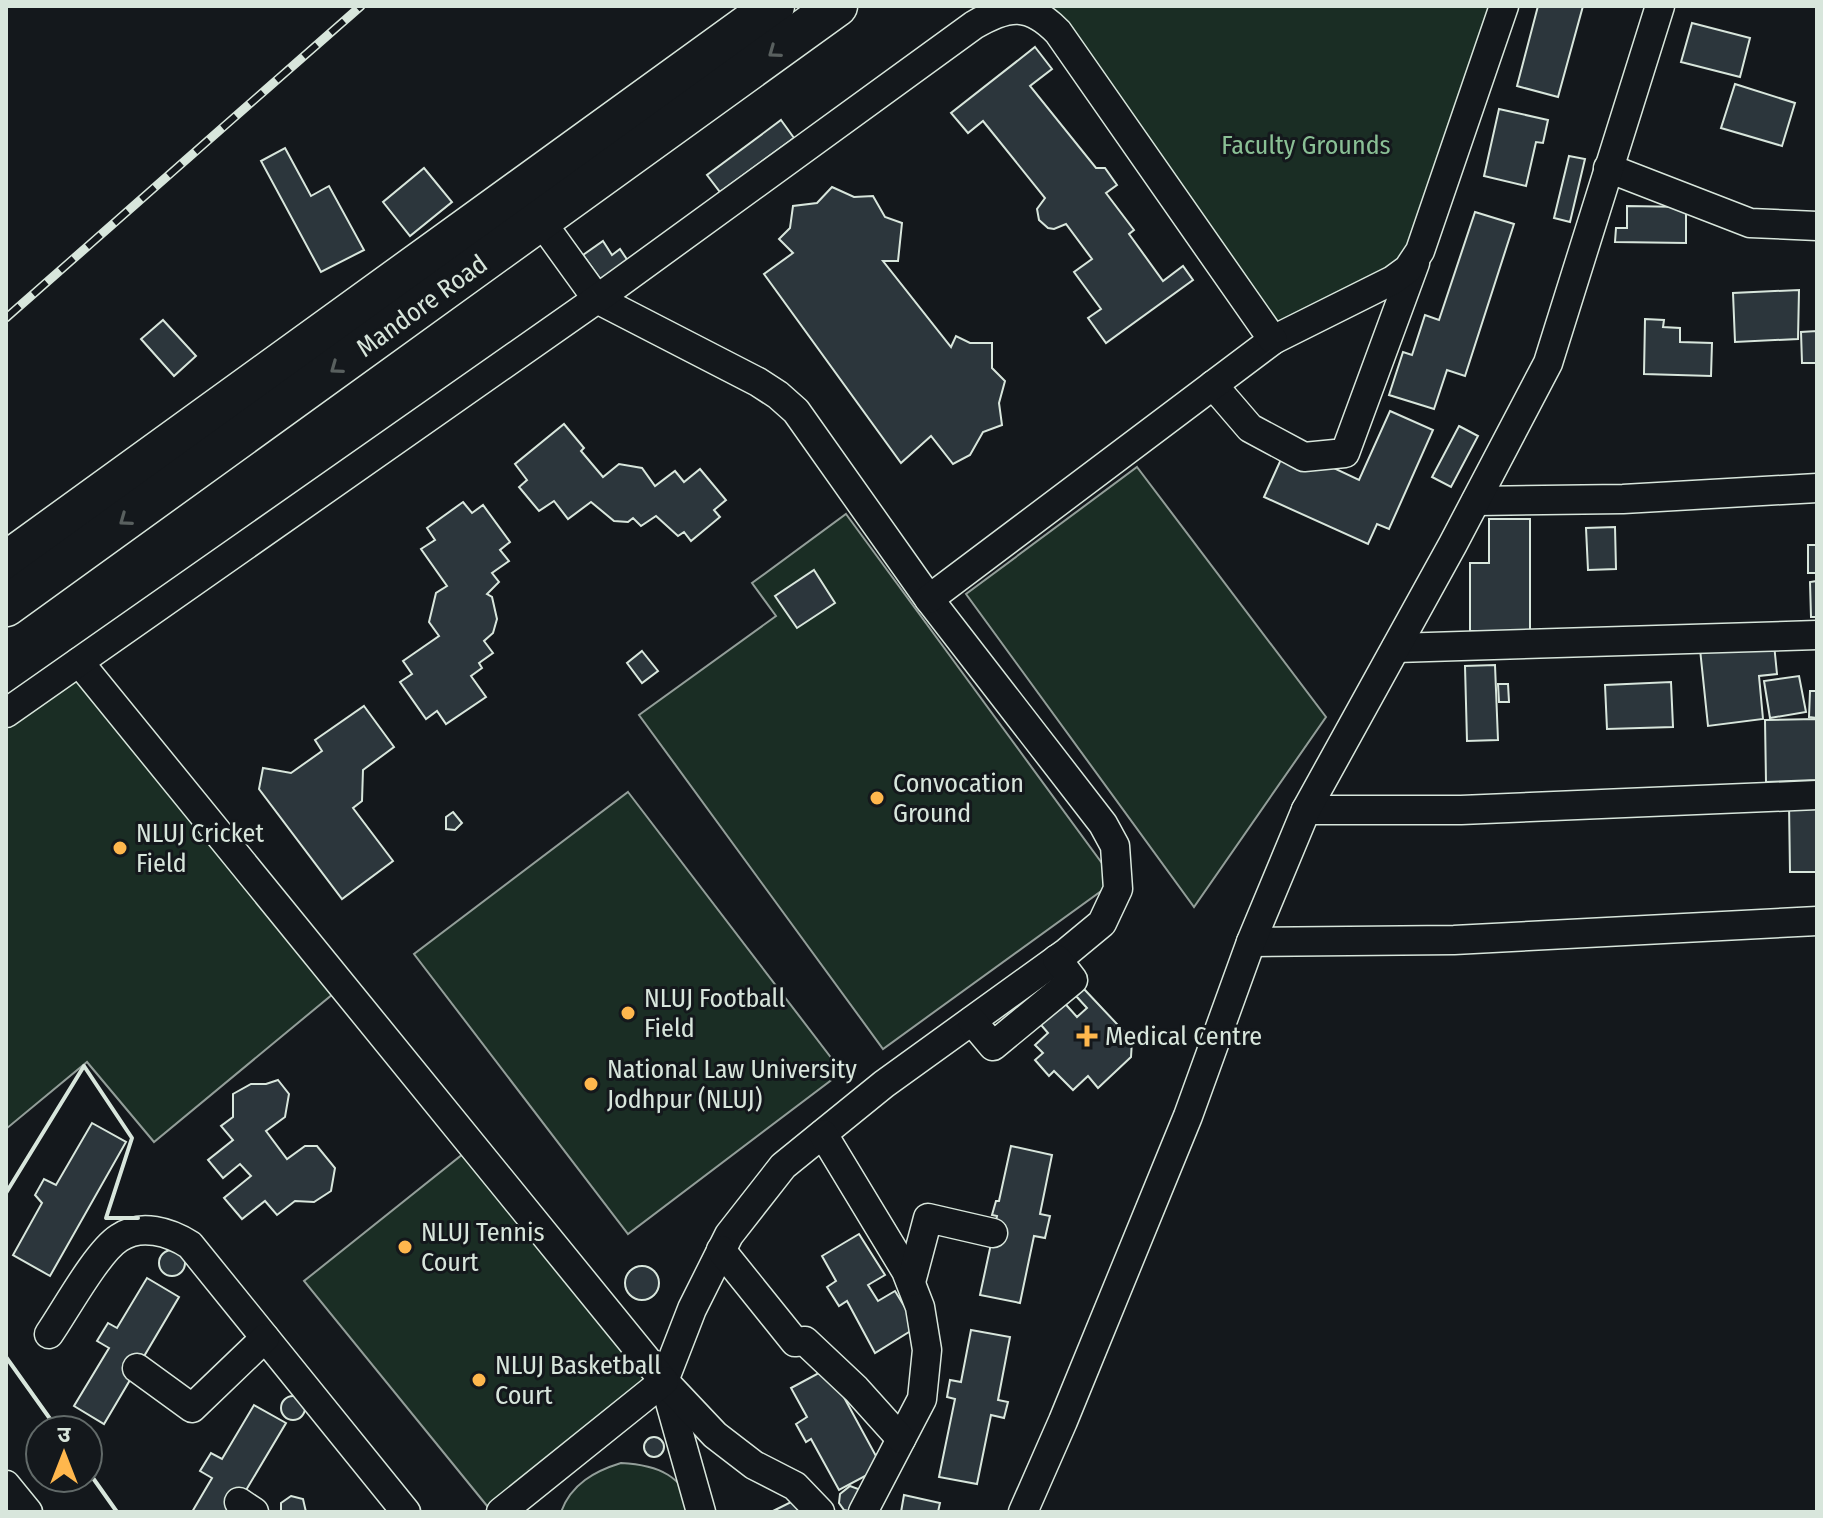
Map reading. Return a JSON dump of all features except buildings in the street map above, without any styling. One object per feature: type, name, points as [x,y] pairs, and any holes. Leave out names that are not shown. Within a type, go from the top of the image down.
[{"type":"highway","name":"Mandore Road","points":[[6,562],[774,6]]},
{"type":"highway","name":"Mandore Road","points":[[6,606],[837,6]]},
{"type":"street","points":[[6,713],[597,299],[1000,6]]},
{"type":"street","points":[[1213,385],[1250,428],[1304,457],[1345,453],[1420,251],[1504,6]]},
{"type":"street","points":[[1023,1512],[1188,1116],[1251,942],[1306,810],[1548,363],[1660,6]]},
{"type":"street","points":[[974,25],[996,12],[1020,9],[1044,18],[1058,32],[1273,340]]},
{"type":"street","points":[[1608,168],[1750,223],[1817,226]]},
{"type":"street","points":[[501,1512],[664,1381],[692,1309],[729,1235],[783,1166],[884,1084],[1102,923],[1118,889],[1115,846],[1103,824],[929,599],[796,411],[758,382],[597,299],[540,220]]},
{"type":"street","points":[[929,599],[1273,340],[1393,280],[1408,269],[1420,251]]},
{"type":"street","points":[[1476,501],[1623,499],[1817,488]]},
{"type":"street","points":[[1396,648],[1817,635]]},
{"type":"street","points":[[79,662],[664,1381],[715,1435],[754,1465],[795,1486],[820,1512]]},
{"type":"street","points":[[1306,810],[1461,810],[1817,795]]},
{"type":"street","points":[[1251,942],[1454,940],[1817,921]]},
{"type":"street","points":[[823,1134],[911,1282],[920,1307],[927,1350],[922,1399],[863,1512]]},
{"type":"street","points":[[911,1282],[928,1218],[993,1233]]},
{"type":"street","points":[[49,1334],[120,1236],[138,1231],[162,1231],[176,1236],[190,1245],[406,1512]]},
{"type":"street","points":[[721,1250],[795,1342],[805,1341],[856,1389],[901,1439]]},
{"type":"street","points":[[137,1368],[192,1408],[265,1338]]},
{"type":"street","points":[[664,1381],[701,1512]]},
{"type":"street","points":[[6,1485],[28,1512]]},
{"type":"green space","name":"Faculty Grounds","points":[[1045,6],[1499,6],[1420,251],[1273,340]]},
{"type":"green space","points":[[1137,467],[1326,717],[1194,907],[966,594]]},
{"type":"green space","name":"Convocation Ground","points":[[846,514],[1115,881],[883,1049],[639,715],[776,616],[752,583]]},
{"type":"green space","name":"NLUJ Cricket Field","points":[[79,662],[345,984],[154,1142],[87,1062],[6,1129],[6,713]]},
{"type":"green space","name":"NLUJ Football Field","points":[[628,792],[842,1072],[628,1234],[414,954]]},
{"type":"green space","points":[[473,1146],[664,1381],[492,1512],[304,1281]]},
{"type":"green space","points":[[621,1463],[647,1466],[668,1475],[684,1489],[699,1512],[561,1512],[571,1494],[585,1480]]},
{"type":"railway","points":[[6,318],[361,6]]},
{"type":"wall","points":[[6,1193],[84,1066],[132,1138],[106,1218],[138,1218]]},
{"type":"wall","points":[[6,1357],[47,1414]]},
{"type":"wall","points":[[104,1494],[117,1512]]},
{"type":"place","name":"Convocation Ground","points":[[877,798]]},
{"type":"place","name":"NLUJ Cricket Field","points":[[120,848]]},
{"type":"place","name":"NLUJ Football Field","points":[[628,1013]]},
{"type":"place","name":"Medical Centre","points":[[1087,1036]]},
{"type":"place","name":"National Law University Jodhpur (NLUJ)","points":[[591,1084]]},
{"type":"place","name":"NLUJ Tennis Court","points":[[405,1247]]},
{"type":"place","name":"NLUJ Basketball Court","points":[[479,1380]]}]
